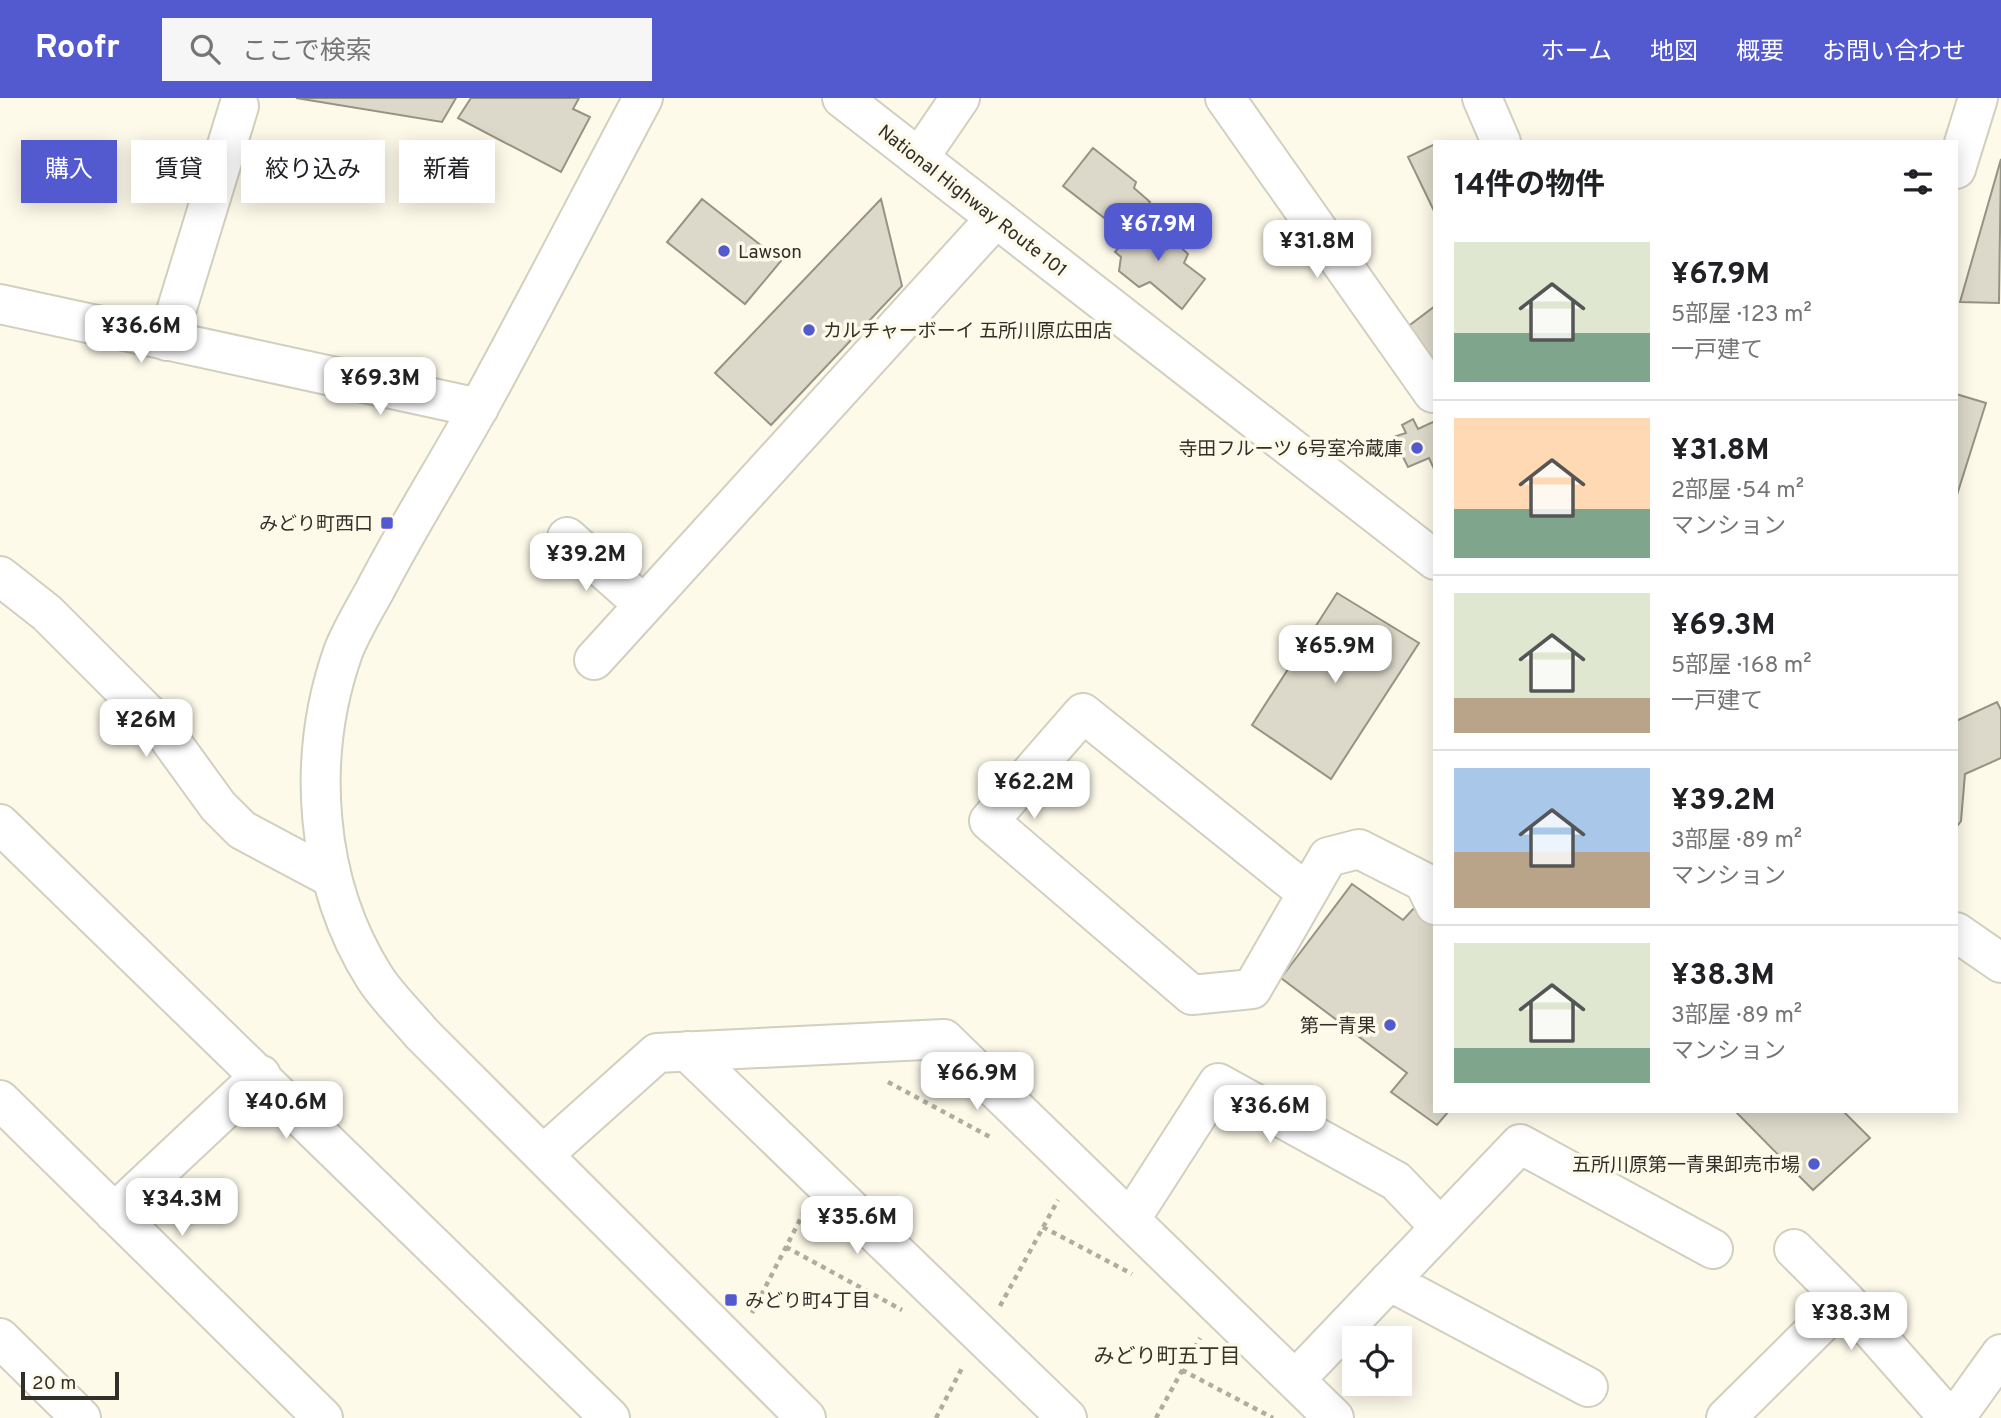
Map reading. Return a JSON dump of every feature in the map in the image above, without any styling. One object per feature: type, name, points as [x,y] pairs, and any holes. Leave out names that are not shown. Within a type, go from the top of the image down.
[{"type":"main road","points":[[643,98],[479,408],[403,536],[344,650],[328,708],[320,763],[322,824],[332,878],[352,932],[375,978],[422,1034],[806,1418]]},
{"type":"main road","name":"National Highway Route 101","points":[[842,98],[1433,558]]},
{"type":"main road","points":[[919,158],[960,98]]},
{"type":"main road","points":[[1224,98],[1433,393]]},
{"type":"main road","points":[[1482,98],[1500,140]]},
{"type":"main road","points":[[1958,163],[1978,98]]},
{"type":"main road","points":[[167,341],[239,106]]},
{"type":"main road","points":[[594,660],[996,218]]},
{"type":"main road","points":[[0,304],[479,408]]},
{"type":"main road","points":[[567,537],[644,605]]},
{"type":"main road","points":[[0,576],[47,613],[160,726],[218,806],[242,830],[332,878]]},
{"type":"main road","points":[[1307,893],[1083,713],[989,821],[1192,995],[1252,989],[1328,857],[1359,849],[1423,882],[1433,901]]},
{"type":"main road","points":[[0,824],[611,1418]]},
{"type":"main road","points":[[1958,933],[2001,963]]},
{"type":"main road","points":[[543,1155],[657,1053],[944,1039],[1334,1418]]},
{"type":"main road","points":[[687,1051],[1068,1418]]},
{"type":"main road","points":[[114,1213],[261,1075]]},
{"type":"main road","points":[[1130,1220],[1218,1083],[1396,1181],[1440,1227]]},
{"type":"main road","points":[[0,1100],[323,1418]]},
{"type":"main road","points":[[1295,1380],[1520,1144],[1713,1249]]},
{"type":"main road","points":[[1794,1249],[1845,1300],[1949,1418]]},
{"type":"main road","points":[[1389,1281],[1588,1387]]},
{"type":"main road","points":[[1726,1418],[1845,1300]]},
{"type":"main road","points":[[0,1338],[81,1418]]},
{"type":"main road","points":[[1955,1418],[2001,1354]]},
{"type":"path","points":[[888,1082],[997,1141]]},
{"type":"path","points":[[997,1311],[1063,1191]]},
{"type":"path","points":[[750,1317],[805,1211]]},
{"type":"path","points":[[1043,1227],[1139,1278]]},
{"type":"path","points":[[786,1247],[914,1317]]},
{"type":"path","points":[[1156,1418],[1205,1328]]},
{"type":"path","points":[[936,1418],[966,1360]]},
{"type":"path","points":[[1182,1370],[1273,1418]]},
{"type":"building","points":[[296,98],[456,98],[442,122]]},
{"type":"building","points":[[471,98],[579,98],[573,109],[590,117],[561,172],[458,118]]},
{"type":"building","points":[[1433,145],[1433,209],[1408,157]]},
{"type":"building","points":[[1093,148],[1136,182],[1134,188],[1150,202],[1125,234],[1063,186]]},
{"type":"building","points":[[2001,159],[1999,303],[1960,302]]},
{"type":"building","name":"Lawson","points":[[702,199],[781,261],[745,304],[667,242]]},
{"type":"building","name":"カルチャーボーイ 五所川原広田店","points":[[881,199],[902,286],[771,425],[715,373]]},
{"type":"building","points":[[1147,214],[1164,228],[1156,241],[1167,249],[1174,241],[1188,254],[1184,263],[1205,279],[1182,309],[1150,282],[1139,287],[1119,271],[1121,257],[1115,252]]},
{"type":"building","points":[[1433,308],[1433,362],[1406,328]]},
{"type":"building","points":[[1958,395],[1986,403],[1958,492]]},
{"type":"building","name":"寺田フルーツ 6号室冷蔵庫","points":[[1413,419],[1418,429],[1433,422],[1433,467],[1429,458],[1408,467],[1393,437],[1406,433],[1402,425]]},
{"type":"building","points":[[1337,593],[1419,643],[1331,779],[1252,725]]},
{"type":"building","points":[[1997,702],[2001,710],[2001,758],[1965,774],[1961,821],[1958,825],[1958,720]]},
{"type":"building","name":"第一青果","points":[[1352,884],[1403,920],[1414,908],[1433,922],[1433,1113],[1447,1113],[1437,1125],[1391,1092],[1407,1073],[1281,978]]},
{"type":"building","name":"五所川原第一青果卸売市場","points":[[1737,1113],[1845,1113],[1870,1138],[1813,1190]]},
{"type":"place","name":"Lawson","points":[[724,251]]},
{"type":"place","name":"カルチャーボーイ 五所川原広田店","points":[[809,330]]},
{"type":"place","name":"寺田フルーツ 6号室冷蔵庫","points":[[1417,448]]},
{"type":"place","name":"みどり町西口","points":[[387,523]]},
{"type":"place","name":"第一青果","points":[[1390,1025]]},
{"type":"place","name":"五所川原第一青果卸売市場","points":[[1814,1164]]},
{"type":"place","name":"みどり町4丁目","points":[[731,1300]]},
{"type":"district","name":"みどり町五丁目","points":[[1167,1356]]}]
